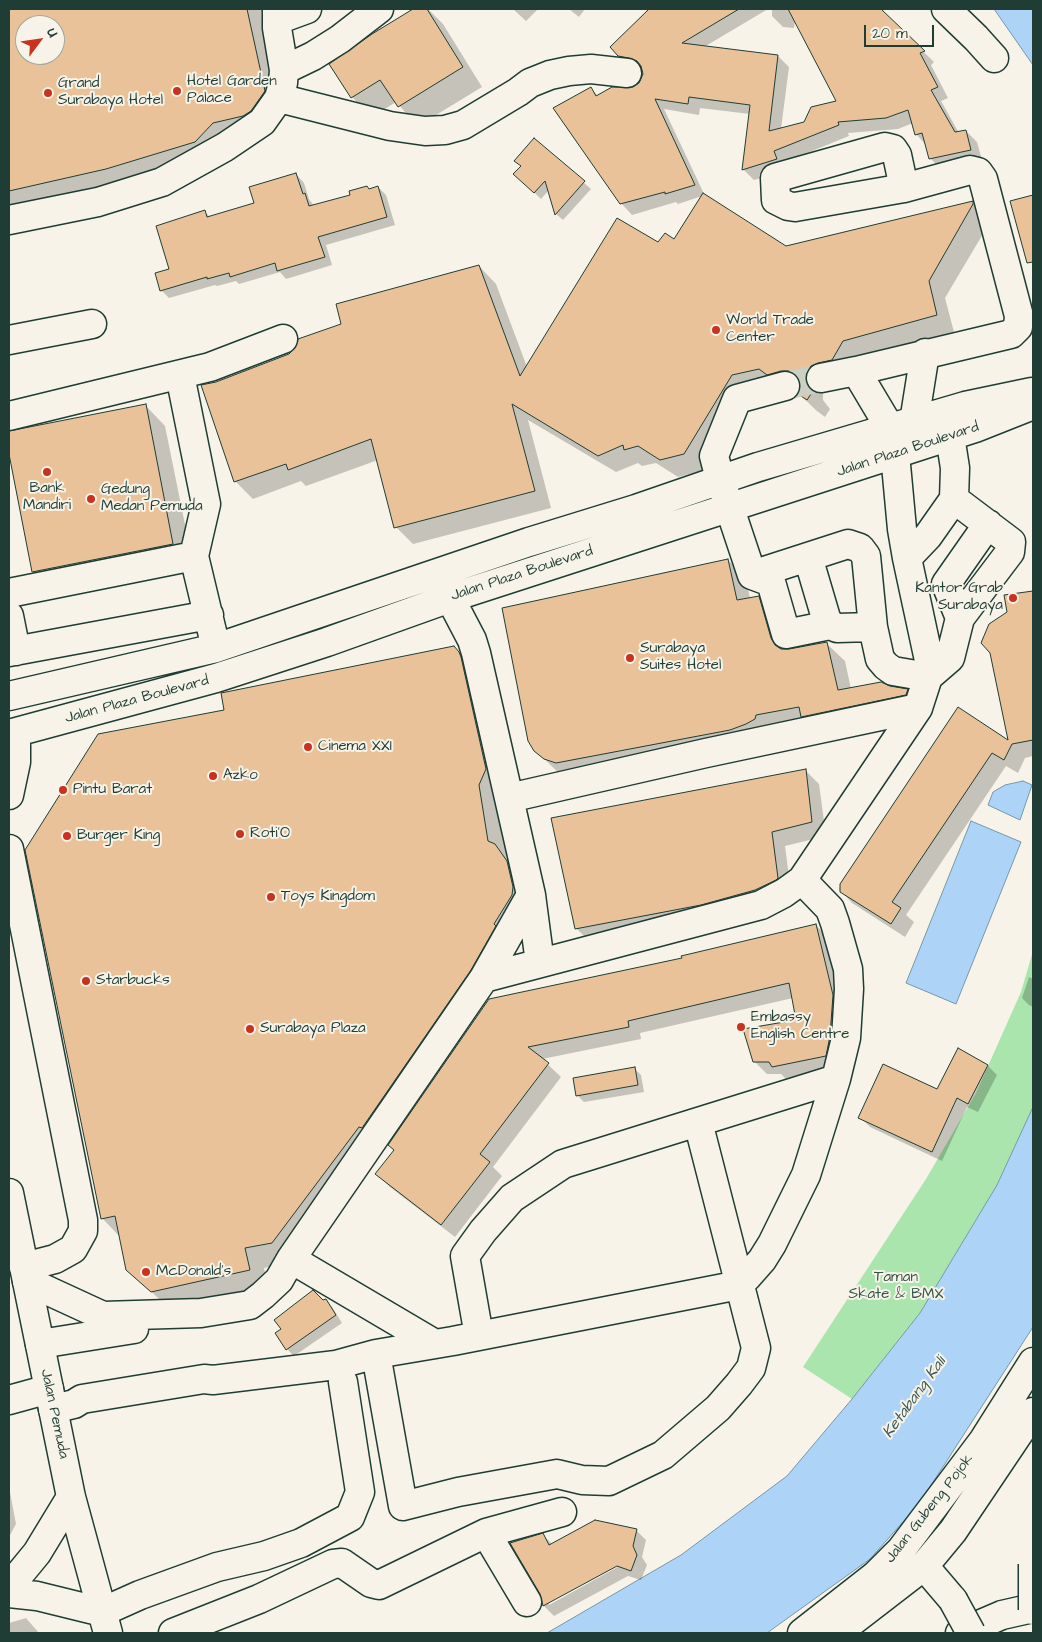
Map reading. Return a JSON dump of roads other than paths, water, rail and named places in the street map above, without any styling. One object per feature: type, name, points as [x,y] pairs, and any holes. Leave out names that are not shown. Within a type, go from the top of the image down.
[{"type":"street","points":[[9,220],[98,202],[162,182],[250,132],[262,122],[279,98],[283,83],[284,70],[277,14],[307,9]]},
{"type":"street","points":[[284,70],[340,40],[379,9]]},
{"type":"street","points":[[946,9],[994,58]]},
{"type":"street","points":[[279,98],[390,126],[425,131],[444,130],[463,125],[530,83],[550,75],[591,69],[627,73]]},
{"type":"street","points":[[821,378],[1011,334],[1018,327],[1019,316],[983,179],[978,172],[970,170],[904,188],[796,207],[788,206],[776,200],[775,178],[885,148],[893,149],[897,155],[904,188]]},
{"type":"street","points":[[9,340],[92,324]]},
{"type":"street","points":[[9,416],[210,367],[283,339]]},
{"type":"street","points":[[484,978],[761,905],[784,893],[802,880],[918,708],[928,677],[930,665],[902,529],[900,435],[925,353]]},
{"type":"street","points":[[856,371],[900,435]]},
{"type":"street","points":[[180,375],[206,504],[194,556],[216,648]]},
{"type":"street","points":[[785,386],[737,399],[714,456],[728,476],[760,572],[771,582],[786,634],[830,625],[837,628],[873,627]]},
{"type":"street","name":"Jalan Plaza Boulevard","points":[[12,734],[226,675],[327,642],[450,598],[738,504],[965,406],[1033,392]]},
{"type":"street","name":"Jalan Plaza Boulevard","points":[[9,696],[216,648],[529,542],[636,509],[728,476],[900,435],[950,436],[1033,406]]},
{"type":"street","points":[[907,558],[928,536],[954,499],[955,468],[950,436]]},
{"type":"street","points":[[928,677],[950,658],[960,618],[946,584],[988,524],[954,499]]},
{"type":"street","points":[[636,509],[645,534]]},
{"type":"street","points":[[760,572],[848,544],[860,548],[866,556],[873,627],[880,659],[893,671],[928,677]]},
{"type":"street","points":[[9,593],[194,556]]},
{"type":"street","points":[[808,556],[826,618],[830,625]]},
{"type":"street","points":[[440,572],[450,598],[472,640],[476,653],[531,895],[540,963]]},
{"type":"street","points":[[9,616],[12,652],[209,615]]},
{"type":"street","points":[[509,798],[706,753],[918,708]]},
{"type":"street","points":[[9,795],[16,762],[12,734]]},
{"type":"street","points":[[9,849],[84,1231],[73,1249],[25,1274]]},
{"type":"street","points":[[9,1400],[59,1401],[204,1379],[213,1380],[336,1366],[376,1354],[479,1336],[729,1287],[747,1277],[762,1260],[772,1244],[806,1175],[836,1079],[846,1038],[849,989],[848,969],[830,909],[802,880]]},
{"type":"street","points":[[25,1274],[104,1316],[201,1313],[250,1305],[280,1280],[291,1259],[484,978],[531,895]]},
{"type":"street","points":[[479,1336],[465,1256],[483,1231],[512,1198],[563,1164],[836,1079]]},
{"type":"street","points":[[376,1354],[403,1506],[458,1492],[557,1474],[582,1480],[609,1482],[663,1455],[718,1408],[739,1384],[750,1368],[756,1348],[698,1122]]},
{"type":"street","name":"Jalan Pemuda","points":[[9,1197],[40,1344],[59,1401],[71,1497],[105,1623]]},
{"type":"street","points":[[291,1259],[435,1344]]},
{"type":"street","points":[[40,1344],[187,1320],[201,1313]]},
{"type":"street","name":"Jalan Gubeng Pojok","points":[[802,1633],[876,1575],[901,1550],[982,1442],[1033,1362]]},
{"type":"street","points":[[9,1593],[37,1596],[105,1623],[140,1595],[217,1567],[264,1556],[301,1543],[350,1517],[360,1492],[343,1382]]},
{"type":"street","name":"Jalan Gubeng Pojok","points":[[837,1633],[924,1566],[952,1531],[1033,1412]]},
{"type":"street","points":[[9,1587],[37,1552],[71,1497]]},
{"type":"street","points":[[173,1633],[259,1599],[333,1564],[342,1563],[371,1583],[379,1585],[486,1533],[562,1512]]},
{"type":"street","points":[[486,1533],[527,1602]]},
{"type":"street","points":[[960,1633],[1002,1615],[1033,1609],[1033,1564]]},
{"type":"street","points":[[924,1566],[953,1600],[971,1633]]},
{"type":"water","points":[[994,9],[1033,9],[1033,65]]},
{"type":"water","points":[[1023,781],[1032,785],[1020,820],[988,805],[993,792],[1005,785]]},
{"type":"water","points":[[971,821],[1021,842],[956,1004],[906,983]]},
{"type":"water","name":"Ketabang Kali","points":[[1033,1107],[1033,1327],[919,1504],[870,1559],[767,1633],[547,1633],[681,1555],[787,1476],[852,1399],[920,1313],[997,1185]]},
{"type":"tunnel","points":[[785,386],[821,378]]},
{"type":"place","name":"Hotel Garden Palace","points":[[177,91]]},
{"type":"place","name":"Grand Surabaya Hotel","points":[[48,93]]},
{"type":"place","name":"World Trade Center","points":[[716,330]]},
{"type":"place","name":"Bank Mandiri","points":[[47,472]]},
{"type":"place","name":"Gedung Medan Pemuda","points":[[91,499]]},
{"type":"place","name":"Kantor Grab Surabaya","points":[[1013,598]]},
{"type":"place","name":"Surabaya Suites Hotel","points":[[630,658]]},
{"type":"place","name":"Cinema XXI","points":[[308,747]]},
{"type":"place","name":"Azko","points":[[213,776]]},
{"type":"place","name":"Pintu Barat","points":[[63,790]]},
{"type":"place","name":"Roti'O","points":[[240,834]]},
{"type":"place","name":"Burger King","points":[[67,836]]},
{"type":"place","name":"Toys Kingdom","points":[[271,897]]},
{"type":"place","name":"Starbucks","points":[[86,981]]},
{"type":"place","name":"Embassy English Centre","points":[[741,1027]]},
{"type":"place","name":"Surabaya Plaza","points":[[250,1029]]},
{"type":"place","name":"McDonald's","points":[[146,1272]]},
{"type":"park label","name":"Taman Skate & BMX","points":[[896,1286]]}]
